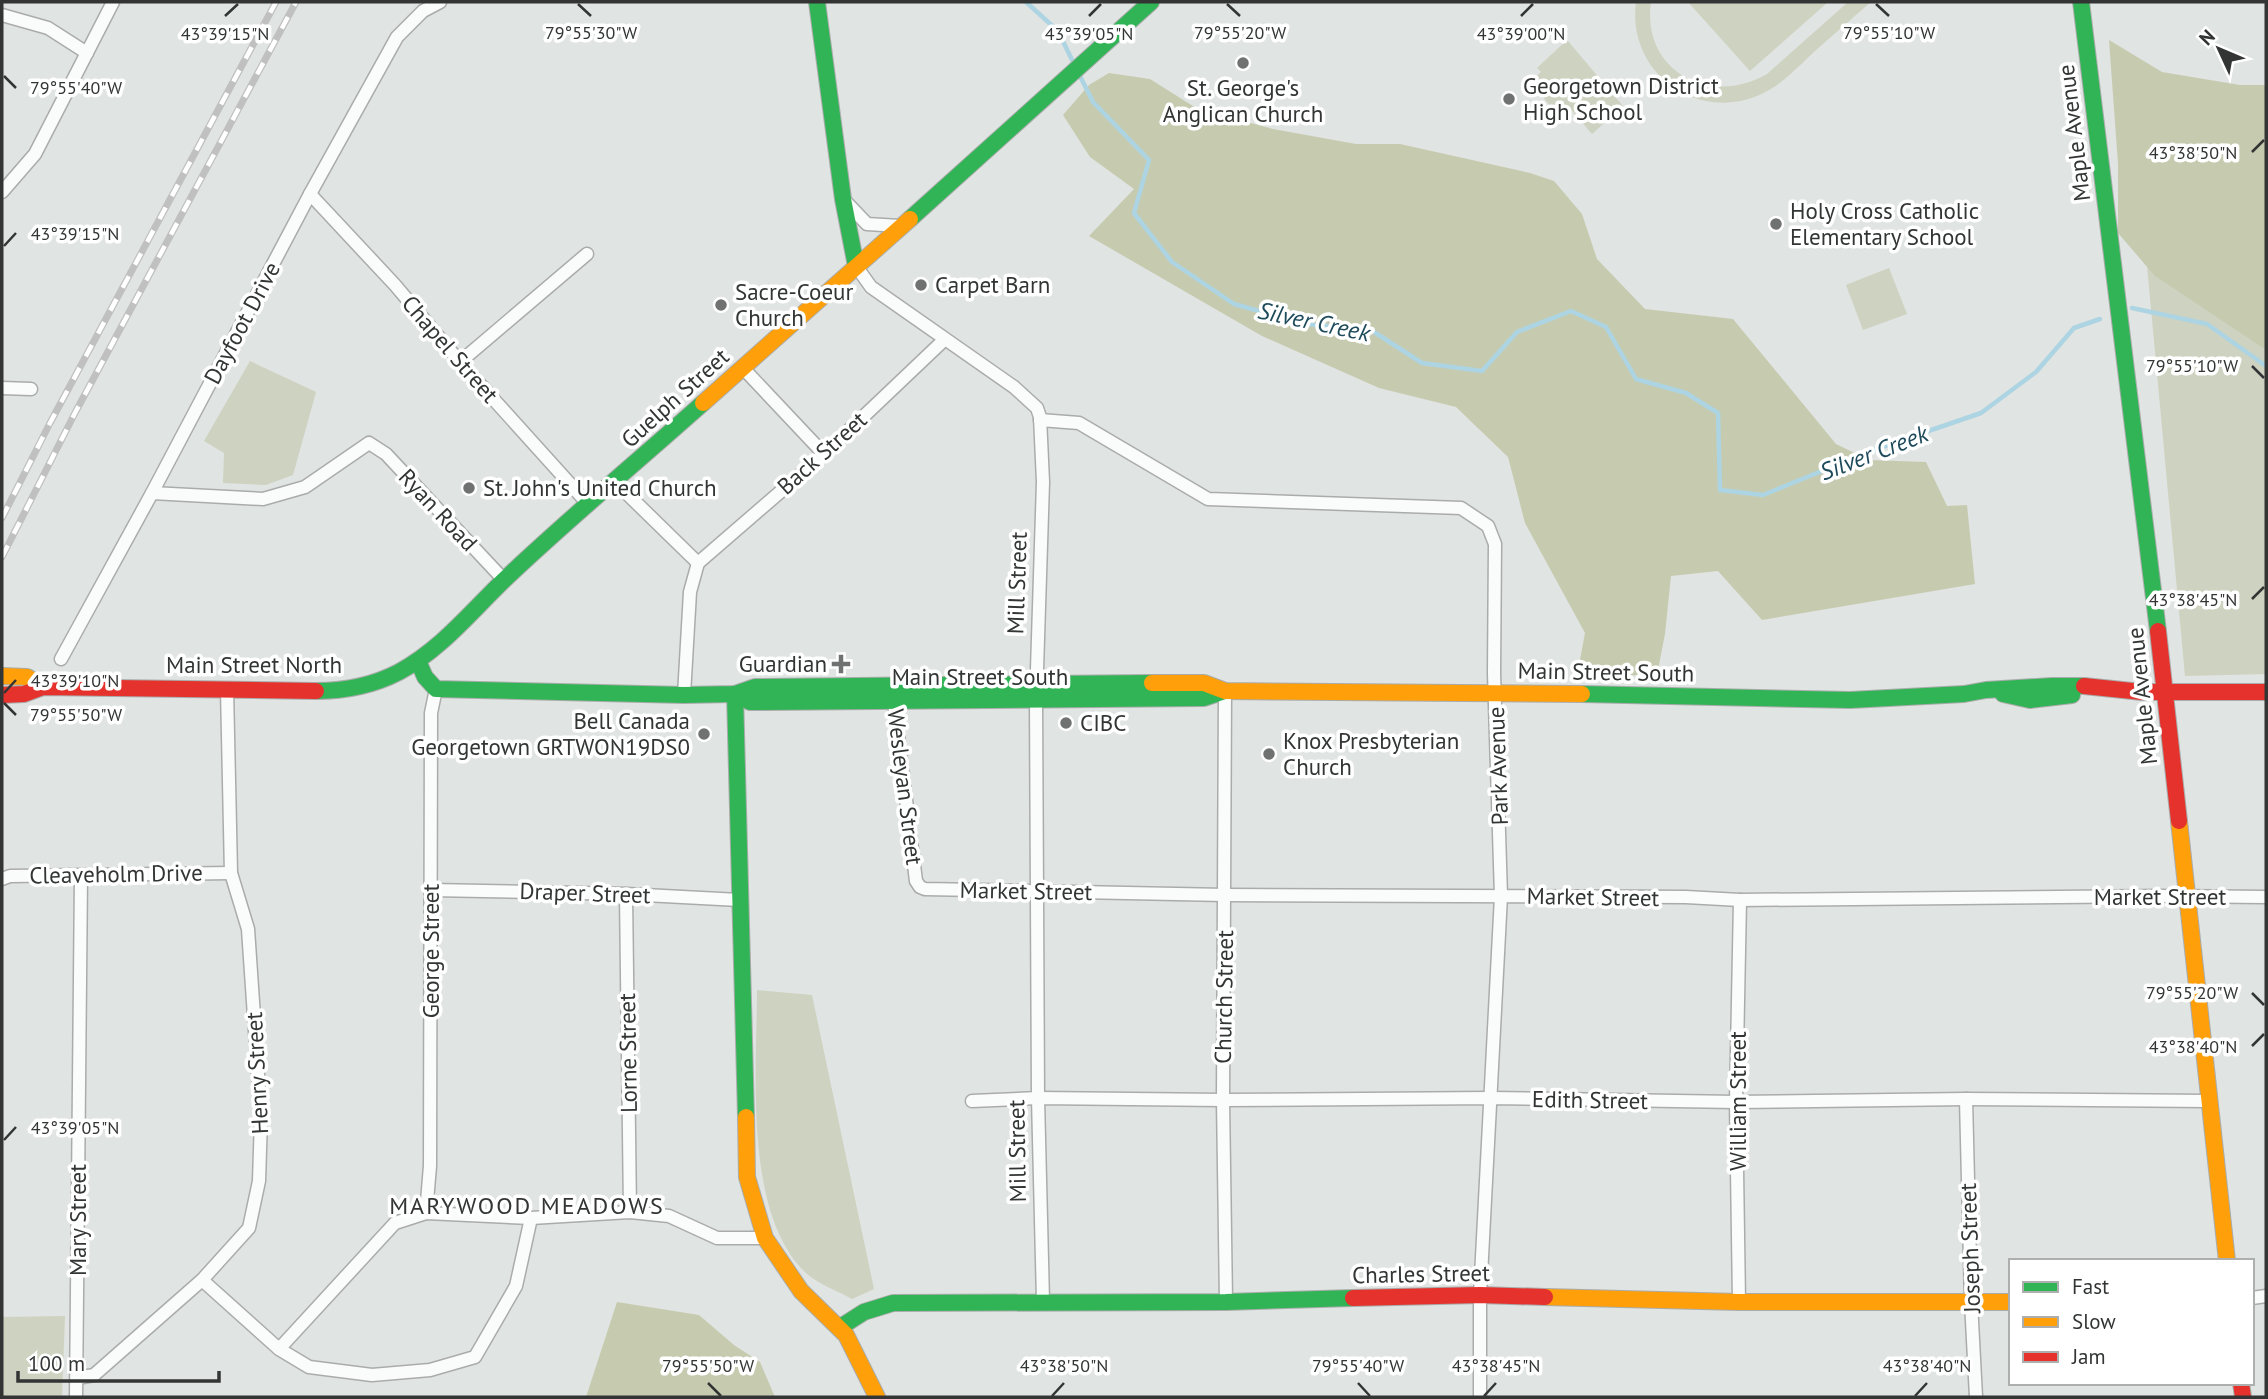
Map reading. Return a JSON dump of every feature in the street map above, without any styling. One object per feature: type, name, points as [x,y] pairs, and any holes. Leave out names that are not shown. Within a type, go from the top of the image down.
[{"type":"main road","points":[[817,2],[856,266]]},
{"type":"main road","name":"Guelph Street","points":[[418,661],[504,580],[1151,2]]},
{"type":"main road","name":"Maple Avenue","points":[[2081,2],[2164,692],[2227,1259]]},
{"type":"main road","points":[[418,661],[425,677],[436,689]]},
{"type":"main road","name":"Main Street North","points":[[2,695],[24,694],[43,687],[322,691],[355,687],[380,680],[418,661]]},
{"type":"main road","name":"Main Street North","points":[[2,676],[26,677],[43,687]]},
{"type":"main road","name":"Main Street South","points":[[436,689],[684,695],[735,694],[755,687],[1036,693],[1204,683],[1225,691],[1495,692],[1850,700],[1964,694],[1986,690],[2030,700],[2083,694],[2105,688],[2164,692],[2266,692]]},
{"type":"main road","points":[[735,694],[747,1177],[765,1238],[802,1291],[846,1335],[877,1397]]},
{"type":"main road","name":"Charles Street","points":[[839,1328],[860,1313],[893,1303],[1226,1303],[1480,1295],[1739,1302],[2009,1302]]},
{"type":"street","points":[[2,192],[35,154],[113,2]]},
{"type":"street","name":"Dayfoot Drive","points":[[61,659],[397,37],[423,11],[440,2]]},
{"type":"street","points":[[2,15],[48,29],[87,53]]},
{"type":"street","name":"Chapel Street","points":[[310,194],[395,285],[460,362],[589,505]]},
{"type":"street","points":[[844,199],[867,225],[900,226]]},
{"type":"street","points":[[460,362],[587,254]]},
{"type":"street","points":[[856,266],[871,287],[1014,387],[1037,408],[1040,421]]},
{"type":"street","name":"Back Street","points":[[698,563],[824,454],[944,340]]},
{"type":"street","points":[[742,367],[824,454]]},
{"type":"street","points":[[2,388],[32,389]]},
{"type":"street","name":"Park Avenue","points":[[1040,421],[1080,423],[1208,499],[1461,508],[1488,526],[1495,544],[1495,692],[1501,896],[1480,1295],[1480,1397]]},
{"type":"street","name":"Mill Street","points":[[1040,421],[1043,494],[1036,693],[1038,1098],[1043,1301]]},
{"type":"street","name":"Ryan Road","points":[[152,493],[263,499],[305,487],[369,443],[386,454],[504,580]]},
{"type":"street","points":[[615,482],[698,563],[690,592],[684,695]]},
{"type":"street","name":"Henry Street","points":[[77,1378],[94,1375],[202,1280],[249,1227],[259,1181],[261,1118],[248,929],[231,873],[227,689]]},
{"type":"street","name":"George Street","points":[[426,1213],[430,1166],[431,713],[436,689]]},
{"type":"street","name":"Church Street","points":[[1225,691],[1223,1100],[1226,1303]]},
{"type":"street","name":"Wesleyan Street","points":[[893,692],[916,881],[920,887]]},
{"type":"street","name":"Cleaveholm Drive","points":[[2,879],[10,876],[231,873]]},
{"type":"street","name":"Mary Street","points":[[76,1397],[81,875]]},
{"type":"street","name":"Market Street","points":[[920,887],[927,890],[1225,895],[1686,897],[1740,900],[2266,897]]},
{"type":"street","name":"Draper Street","points":[[431,890],[626,894],[739,900]]},
{"type":"street","name":"Lorne Street","points":[[626,894],[630,1212]]},
{"type":"street","name":"William Street","points":[[1739,1302],[1736,1102],[1740,900]]},
{"type":"street","name":"Edith Street","points":[[972,1101],[1038,1098],[1491,1098],[1736,1102],[1966,1099],[2208,1101]]},
{"type":"street","name":"Joseph Street","points":[[1966,1099],[1976,1397]]},
{"type":"street","points":[[279,1349],[395,1223],[426,1213],[531,1218],[630,1212],[669,1216],[717,1238],[765,1238]]},
{"type":"street","points":[[202,1280],[279,1349],[309,1367],[372,1375],[430,1370],[475,1357],[516,1286],[531,1218]]},
{"type":"green space","points":[[1636,2],[1651,2],[1651,26],[1657,47],[1668,64],[1684,76],[1703,84],[1723,86],[1745,83],[1767,74],[1848,2],[1871,2],[1775,86],[1742,101],[1715,102],[1701,100],[1675,89],[1656,72],[1644,54],[1637,34]]},
{"type":"green space","points":[[1688,2],[1828,2],[1750,71]]},
{"type":"green space","points":[[1567,40],[1623,106],[1592,134],[1569,107],[1559,116],[1530,82],[1541,72],[1537,68]]},
{"type":"green space","points":[[2109,40],[2162,72],[2240,85],[2266,85],[2266,350],[2155,276],[2118,233],[2118,164]]},
{"type":"green space","points":[[1109,73],[1150,79],[1196,108],[1273,129],[1356,144],[1400,144],[1530,173],[1554,181],[1582,214],[1597,259],[1645,309],[1733,319],[1836,444],[1869,460],[1926,462],[1947,506],[1967,505],[1975,584],[1762,620],[1718,571],[1671,576],[1665,634],[1657,675],[1577,676],[1585,633],[1525,523],[1508,457],[1456,407],[1379,388],[1262,336],[1089,236],[1134,189],[1090,157],[1063,115],[1089,85]]},
{"type":"green space","points":[[2266,94],[2266,674],[2185,676],[2135,136]]},
{"type":"green space","points":[[1889,268],[1907,314],[1863,330],[1846,285]]},
{"type":"green space","points":[[250,361],[316,392],[293,475],[266,485],[223,483],[224,453],[204,441]]},
{"type":"green space","points":[[757,990],[812,995],[874,1289],[852,1299],[806,1273],[786,1247],[772,1215],[763,1178],[758,1139]]},
{"type":"green space","points":[[617,1302],[699,1315],[734,1345],[760,1362],[775,1397],[586,1397]]},
{"type":"green space","points":[[65,1316],[62,1397],[2,1397],[2,1317]]},
{"type":"waterway","name":"Silver Creek","points":[[1026,2],[1058,31],[1074,64]]},
{"type":"waterway","name":"Silver Creek","points":[[1079,74],[1093,102],[1149,160],[1134,213],[1172,262],[1234,304],[1305,324],[1371,330],[1422,363],[1482,371],[1517,332],[1571,311],[1606,327],[1636,379],[1686,393],[1718,413],[1720,490],[1763,495],[1876,449],[1981,413],[2036,372],[2074,328],[2100,319]]},
{"type":"waterway","name":"Silver Creek","points":[[2132,308],[2207,324],[2266,366]]},
{"type":"railway","points":[[2,518],[50,423],[276,2]]},
{"type":"railway","points":[[2,557],[76,411],[296,2]]},
{"type":"traffic: fast","points":[[817,2],[843,199],[856,266]]},
{"type":"traffic: fast","points":[[910,219],[1151,2]]},
{"type":"traffic: fast","points":[[2081,2],[2158,631]]},
{"type":"traffic: fast","points":[[316,691],[369,684],[399,672],[428,653],[552,535],[703,403]]},
{"type":"traffic: fast","points":[[418,661],[425,677],[436,689],[684,695],[735,694],[755,687],[1152,683]]},
{"type":"traffic: fast","points":[[1582,694],[1850,700],[2084,686]]},
{"type":"traffic: fast","points":[[735,694],[750,702],[1204,698],[1225,691]]},
{"type":"traffic: fast","points":[[735,694],[746,1117]]},
{"type":"traffic: fast","points":[[2003,694],[2030,700],[2072,695]]},
{"type":"traffic: fast","points":[[839,1328],[864,1312],[893,1303],[1226,1302],[1353,1298]]},
{"type":"traffic: slow","points":[[703,403],[910,219]]},
{"type":"traffic: slow","points":[[2,676],[27,677],[43,687]]},
{"type":"traffic: slow","points":[[1152,683],[1204,683],[1225,691],[1582,694]]},
{"type":"traffic: slow","points":[[2179,821],[2227,1259]]},
{"type":"traffic: slow","points":[[746,1117],[747,1177],[765,1238],[801,1291],[846,1335],[877,1397]]},
{"type":"traffic: slow","points":[[1545,1297],[1739,1302],[2009,1302]]},
{"type":"traffic: jam","points":[[2158,631],[2179,821]]},
{"type":"traffic: jam","points":[[2084,686],[2142,692],[2266,692]]},
{"type":"traffic: jam","points":[[2,695],[24,694],[43,687],[316,691]]},
{"type":"traffic: jam","points":[[1353,1298],[1480,1295],[1545,1297]]},
{"type":"traffic: jam","points":[[2241,1385],[2243,1397]]},
{"type":"place","name":"St. George's Anglican Church","points":[[1243,63]]},
{"type":"place","name":"Georgetown District High School","points":[[1509,99]]},
{"type":"place","name":"Holy Cross Catholic Elementary School","points":[[1776,224]]},
{"type":"place","name":"Carpet Barn","points":[[921,285]]},
{"type":"place","name":"Sacre-Coeur Church","points":[[721,305]]},
{"type":"place","name":"St. John's United Church","points":[[469,488]]},
{"type":"place","name":"Guardian","points":[[841,664]]},
{"type":"place","name":"CIBC","points":[[1066,723]]},
{"type":"place","name":"Bell Canada Georgetown GRTWON19DS0","points":[[704,734]]},
{"type":"place","name":"Knox Presbyterian Church","points":[[1269,754]]},
{"type":"district","name":"MARYWOOD MEADOWS","points":[[527,1206]]}]
